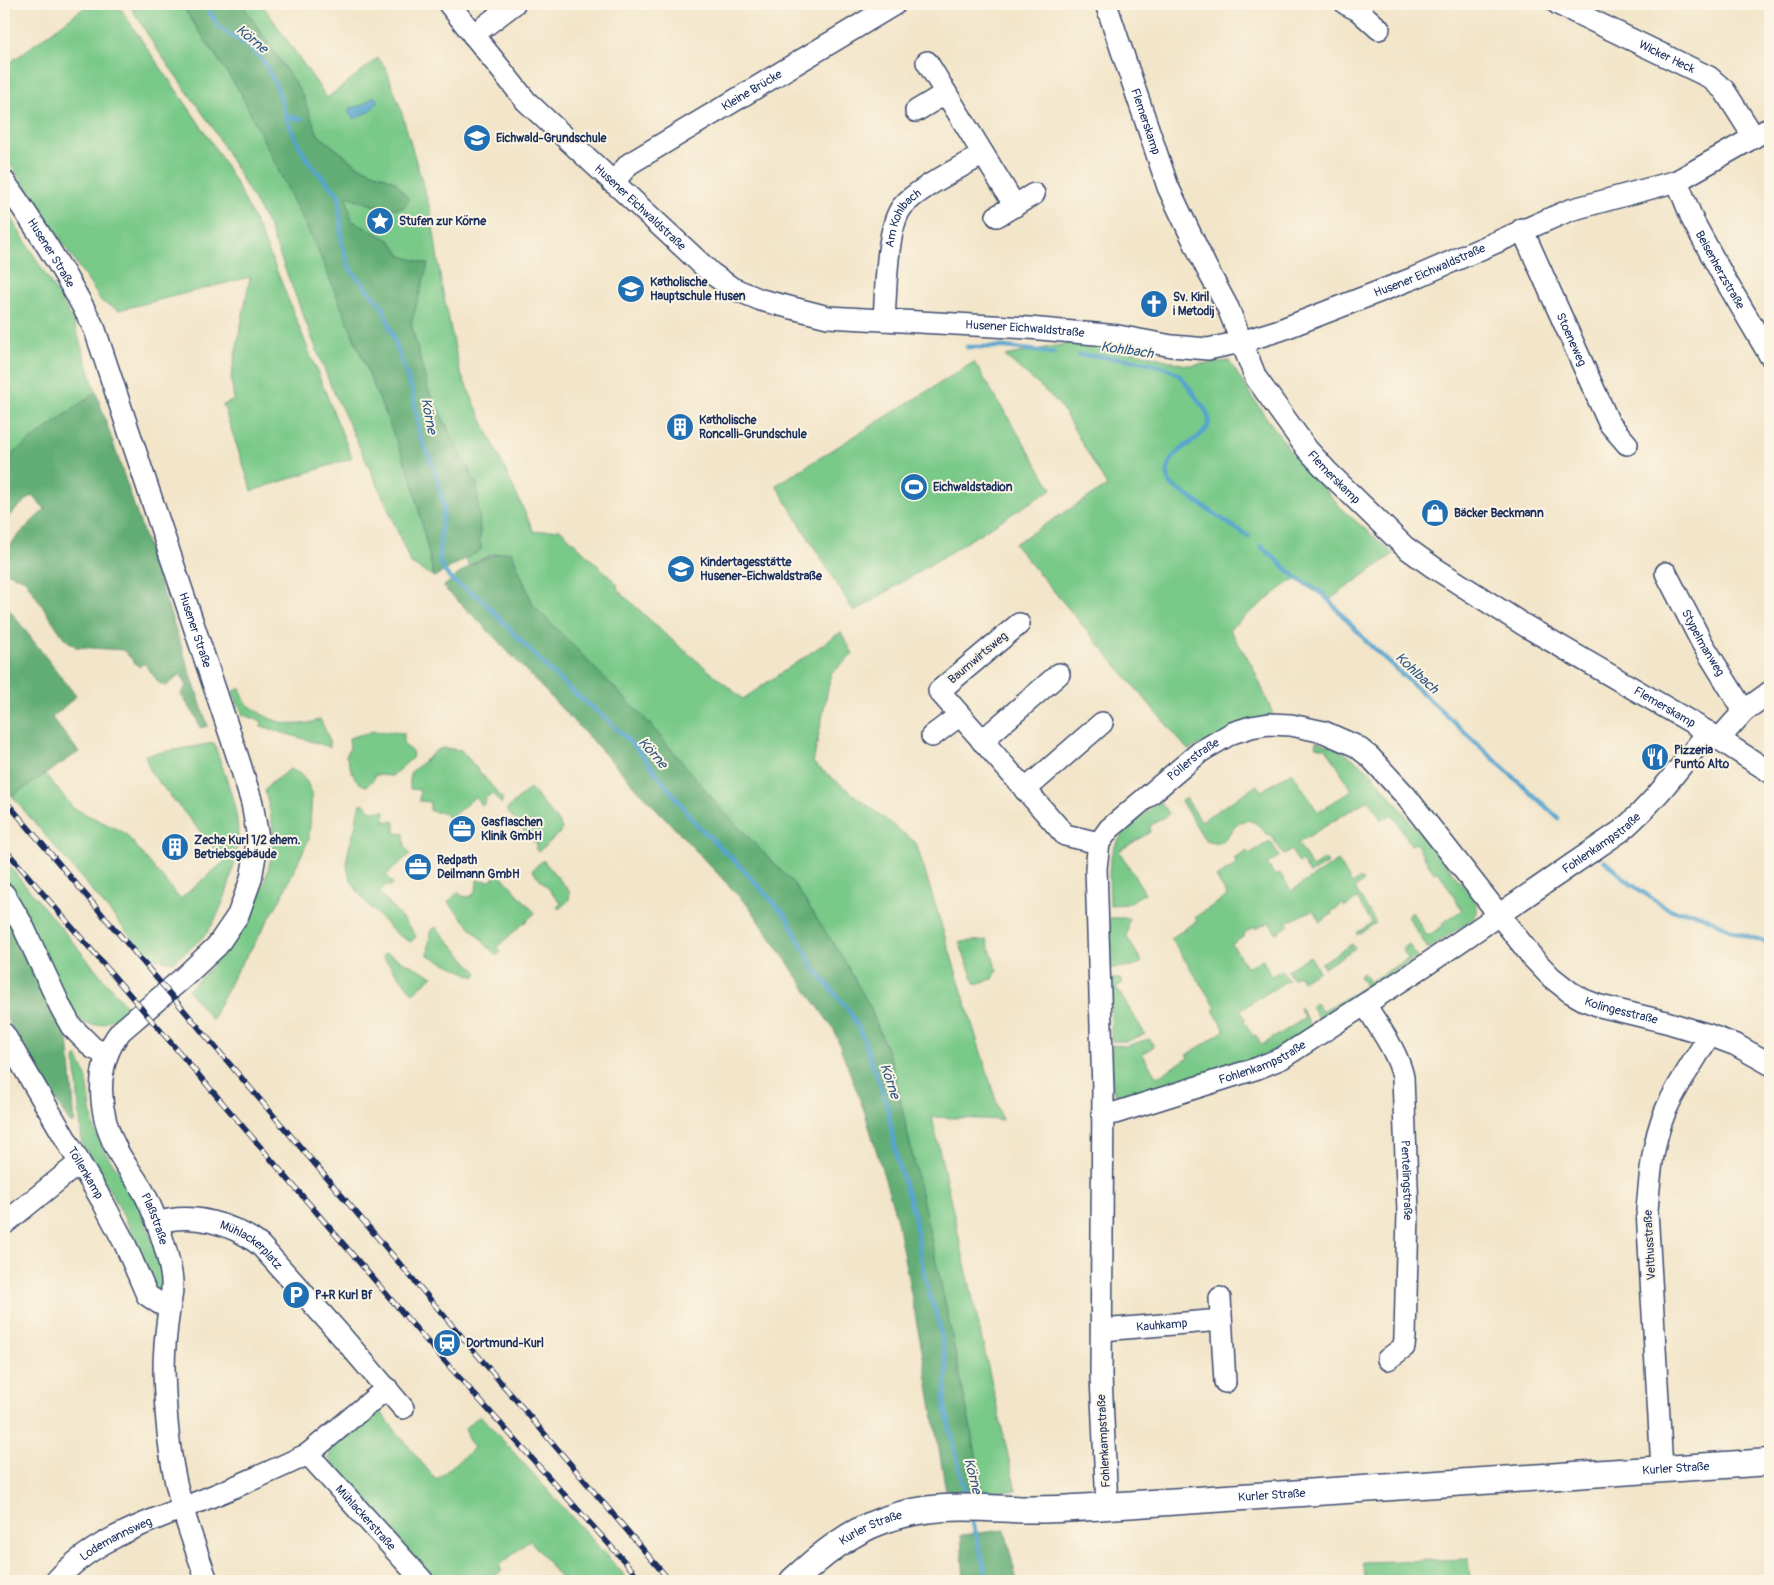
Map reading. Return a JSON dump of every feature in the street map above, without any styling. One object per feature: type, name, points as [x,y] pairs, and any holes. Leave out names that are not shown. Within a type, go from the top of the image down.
[{"type":"main road","name":"Kurler Straße","points":[[793,1581],[823,1554],[869,1526],[915,1510],[949,1506],[1052,1509],[1107,1506],[1770,1462]]},
{"type":"street","name":"Husener Eichwaldstraße","points":[[449,4],[526,101],[711,273],[732,288],[781,306],[828,317],[1029,328],[1118,336],[1188,348],[1208,349],[1241,342],[1280,330],[1414,278],[1570,210],[1677,181],[1762,133]]},
{"type":"street","points":[[473,36],[514,4]]},
{"type":"street","name":"Kleine Brücke","points":[[613,183],[630,164],[895,4]]},
{"type":"street","name":"Flemerskamp","points":[[1106,4],[1168,187],[1228,308],[1256,378],[1298,439],[1327,471],[1405,547],[1439,571],[1524,625],[1713,736],[1770,772]]},
{"type":"street","points":[[1346,4],[1358,10],[1379,29]]},
{"type":"street","name":"Wicker Heck","points":[[1558,4],[1709,78],[1724,90],[1762,133]]},
{"type":"street","points":[[927,62],[983,154],[1006,211],[1034,194]]},
{"type":"street","points":[[916,111],[946,93]]},
{"type":"street","name":"Am Kohlbach","points":[[884,320],[890,247],[894,225],[902,207],[919,192],[983,154]]},
{"type":"street","name":"Husener Straße","points":[[4,181],[30,218],[82,304],[95,330],[239,761],[252,803],[258,838],[252,879],[238,915],[217,946],[121,1031],[115,1038],[107,1056]]},
{"type":"street","name":"Beisenherzstraße","points":[[1677,181],[1693,221],[1770,356]]},
{"type":"street","name":"Stoeneweg","points":[[1522,230],[1609,423],[1627,444]]},
{"type":"street","name":"Stypelmanweg","points":[[1666,573],[1702,643],[1744,711]]},
{"type":"street","name":"Baumwirtsweg","points":[[1019,624],[939,691],[1065,835],[1099,844]]},
{"type":"street","points":[[982,741],[1059,674]]},
{"type":"street","points":[[1713,736],[1770,692]]},
{"type":"street","points":[[932,736],[960,714]]},
{"type":"street","points":[[1024,790],[1102,723]]},
{"type":"street","name":"Pöllerstraße","points":[[1099,844],[1109,830],[1200,752],[1232,733],[1250,727],[1269,724],[1291,724],[1324,732],[1356,746],[1370,757],[1405,795],[1446,849],[1500,914]]},
{"type":"street","name":"Fohlenkampstraße","points":[[1107,1506],[1101,1377],[1102,1114],[1115,1113],[1266,1065],[1282,1058],[1606,842],[1632,822],[1713,736]]},
{"type":"street","points":[[1099,844],[1096,868],[1102,1114]]},
{"type":"street","points":[[4,894],[22,924],[71,1026],[93,1048],[107,1056]]},
{"type":"street","name":"Kolingesstraße","points":[[1500,914],[1533,958],[1551,977],[1570,992],[1600,1006],[1666,1022],[1736,1044],[1770,1064]]},
{"type":"street","name":"Pentelingstraße","points":[[1365,1004],[1395,1054],[1403,1077],[1408,1212],[1405,1337],[1404,1347],[1388,1359]]},
{"type":"street","name":"Töllenkamp","points":[[4,1034],[104,1204],[125,1244],[147,1295],[169,1307]]},
{"type":"street","name":"Velthusstraße","points":[[1662,1469],[1647,1210],[1649,1183],[1656,1138],[1665,1112],[1680,1082],[1709,1035]]},
{"type":"street","name":"Plaßstraße","points":[[107,1056],[102,1091],[105,1121],[119,1154],[143,1191],[157,1223],[172,1279],[165,1341],[165,1389],[174,1472],[183,1508],[208,1581]]},
{"type":"street","points":[[4,1224],[79,1163]]},
{"type":"street","name":"Mühlackerplatz","points":[[157,1223],[182,1218],[192,1219],[232,1228],[246,1234],[260,1245],[403,1408]]},
{"type":"street","points":[[1220,1298],[1226,1382]]},
{"type":"street","name":"Kauhkamp","points":[[1102,1330],[1221,1320]]},
{"type":"street","points":[[183,1508],[308,1454],[387,1388]]},
{"type":"street","name":"Mühlackerstraße","points":[[308,1454],[423,1581]]},
{"type":"street","name":"Lodemannsweg","points":[[56,1581],[85,1555],[106,1543],[183,1508]]},
{"type":"green space","points":[[89,4],[118,4],[222,159],[253,216],[269,252],[352,458],[252,491],[223,405],[234,400],[231,378],[250,277],[119,310],[102,302],[4,155],[10,148],[4,140],[4,67]]},
{"type":"green space","points":[[129,4],[181,4],[240,92],[320,255],[412,479],[434,577],[411,564],[384,499],[330,384],[268,225],[211,125],[156,48]]},
{"type":"green space","points":[[181,4],[242,4],[302,94],[318,135],[358,166],[395,181],[409,200],[403,208],[384,209],[346,196],[352,221],[391,241],[401,256],[428,264],[411,324],[428,390],[477,485],[481,550],[434,577],[412,479],[320,255],[240,92]]},
{"type":"green space","points":[[242,4],[262,4],[327,98],[378,58],[386,68],[400,107],[431,212],[442,288],[460,372],[534,532],[560,529],[617,584],[618,590],[666,635],[743,699],[841,632],[853,654],[831,674],[813,763],[916,843],[1002,1120],[932,1117],[1016,1491],[981,1491],[980,1475],[945,1302],[892,1063],[870,1007],[794,884],[723,811],[648,722],[533,605],[511,551],[490,555],[469,565],[465,559],[481,550],[477,485],[428,390],[411,324],[428,264],[401,256],[391,241],[352,221],[346,195],[384,209],[395,181],[358,166],[318,135],[302,94]]},
{"type":"green space","points":[[4,206],[73,320],[96,392],[6,459],[4,459]]},
{"type":"green space","points":[[1070,343],[1117,347],[1181,364],[1192,365],[1229,361],[1289,450],[1344,511],[1394,554],[1329,600],[1296,580],[1287,584],[1229,629],[1252,665],[1273,714],[1188,750],[1014,544],[1107,486],[1061,407],[1005,356]]},
{"type":"green space","name":"Eichwaldstadion","points":[[974,362],[1052,489],[854,612],[776,485]]},
{"type":"green space","points":[[96,392],[208,726],[200,728],[196,717],[181,695],[186,686],[181,674],[166,686],[159,683],[144,663],[139,667],[123,650],[76,647],[64,638],[25,580],[5,570],[4,556],[6,551],[45,509],[32,495],[9,516],[4,528],[4,459]]},
{"type":"green space","points":[[511,551],[533,605],[648,722],[723,811],[794,884],[843,958],[870,1007],[892,1063],[945,1302],[980,1475],[981,1491],[946,1491],[923,1356],[896,1216],[865,1113],[834,1030],[750,908],[479,621],[443,587],[474,564],[490,556]]},
{"type":"green space","points":[[4,603],[76,696],[52,718],[79,752],[12,796],[4,786]]},
{"type":"green space","points":[[240,688],[246,703],[271,719],[287,724],[304,724],[320,719],[328,736],[330,747],[261,726],[262,721],[243,715],[233,692]]},
{"type":"green space","points":[[374,731],[404,733],[403,743],[413,753],[412,758],[392,776],[375,775],[374,779],[367,786],[362,785],[356,779],[346,756],[350,748],[349,738]]},
{"type":"green space","points":[[1316,741],[1347,755],[1374,776],[1477,903],[1477,913],[1474,918],[1428,949],[1407,915],[1412,912],[1427,936],[1443,926],[1442,923],[1462,910],[1438,871],[1434,873],[1416,843],[1411,845],[1392,814],[1381,820],[1369,799],[1298,843],[1312,867],[1325,859],[1328,863],[1310,874],[1302,861],[1299,863],[1291,850],[1284,855],[1270,834],[1266,834],[1253,822],[1241,822],[1220,842],[1211,843],[1205,840],[1181,801],[1186,798],[1201,821],[1257,785],[1261,791],[1292,772],[1318,812],[1352,790],[1326,748],[1315,746]]},
{"type":"green space","points":[[214,743],[229,787],[237,820],[238,843],[229,886],[212,926],[198,942],[173,962],[148,957],[12,796],[45,774],[73,808],[125,833],[180,899],[225,861],[151,773],[145,755]]},
{"type":"green space","points":[[443,748],[461,750],[503,799],[501,804],[492,793],[484,800],[486,803],[482,805],[475,797],[449,819],[444,813],[430,811],[430,802],[419,801],[420,790],[410,789],[410,773],[437,750]]},
{"type":"green space","points":[[290,769],[300,774],[307,782],[312,794],[309,839],[280,900],[234,975],[212,1020],[188,990],[234,940],[257,902],[271,859],[273,835],[265,790]]},
{"type":"green space","points":[[530,788],[562,829],[560,833],[538,852],[535,848],[537,845],[506,810]]},
{"type":"green space","points":[[1160,801],[1169,814],[1150,826],[1150,832],[1119,851],[1145,893],[1127,904],[1110,905],[1109,867],[1112,852],[1129,827]]},
{"type":"green space","points":[[363,803],[372,811],[385,811],[384,821],[395,822],[395,833],[404,834],[405,847],[410,854],[386,875],[393,884],[389,887],[387,885],[379,892],[413,931],[416,937],[411,942],[392,930],[363,899],[351,881],[347,862],[349,849],[359,808]]},
{"type":"green space","points":[[1270,841],[1280,856],[1267,864],[1275,876],[1280,873],[1291,891],[1338,861],[1352,884],[1361,878],[1364,882],[1355,888],[1376,923],[1357,935],[1356,933],[1372,923],[1357,899],[1345,907],[1343,904],[1320,922],[1313,910],[1287,922],[1289,925],[1276,933],[1269,922],[1244,933],[1245,936],[1232,944],[1247,968],[1262,959],[1271,976],[1282,970],[1288,980],[1240,1010],[1253,1036],[1255,1035],[1262,1045],[1305,1018],[1300,1007],[1312,1027],[1288,1047],[1133,1098],[1118,1095],[1112,1087],[1112,1045],[1126,1046],[1149,1039],[1154,1046],[1142,1054],[1157,1077],[1188,1058],[1187,1055],[1225,1030],[1213,1010],[1216,1008],[1171,938],[1197,921],[1195,917],[1226,897],[1227,895],[1216,877],[1237,864],[1234,859],[1247,851],[1249,854]]},
{"type":"green space","points":[[4,860],[128,1008],[115,1018],[95,1025],[81,1021],[74,1016],[4,884]]},
{"type":"green space","points":[[543,860],[570,892],[569,900],[559,909],[557,907],[561,903],[532,870]]},
{"type":"green space","points":[[499,873],[535,913],[497,947],[501,952],[496,956],[448,902],[458,892],[462,896],[470,897],[476,891],[477,880],[490,881]]},
{"type":"green space","points":[[4,904],[68,1037],[75,1122],[72,1124],[69,1122],[4,1014]]},
{"type":"green space","points":[[1110,918],[1129,918],[1127,937],[1142,962],[1133,967],[1110,968]]},
{"type":"green space","points":[[436,927],[478,973],[475,977],[428,955],[430,932]]},
{"type":"green space","points":[[987,940],[997,971],[993,979],[975,984],[959,942]]},
{"type":"green space","points":[[1352,944],[1355,948],[1324,968],[1321,963]]},
{"type":"green space","points":[[1409,944],[1417,957],[1320,1021],[1311,1006],[1316,1003],[1322,1012],[1365,986],[1359,976],[1363,973],[1369,982],[1408,959],[1402,949]]},
{"type":"green space","points":[[386,953],[433,976],[413,993],[382,956]]},
{"type":"green space","points":[[1310,956],[1319,971],[1302,981],[1299,975],[1292,979],[1287,970]]},
{"type":"green space","points":[[1111,979],[1121,979],[1123,983],[1116,987],[1145,1034],[1127,1041],[1111,1041]]},
{"type":"green space","points":[[77,1056],[86,1078],[93,1122],[98,1139],[133,1194],[152,1238],[161,1269],[161,1290],[154,1290],[138,1252],[140,1250],[116,1201],[82,1144],[75,1059]]},
{"type":"green space","points":[[374,1411],[380,1411],[436,1480],[474,1448],[468,1439],[465,1428],[480,1415],[625,1576],[619,1581],[563,1581],[530,1540],[499,1566],[502,1570],[494,1578],[496,1581],[435,1581],[329,1459],[330,1449]]},
{"type":"green space","points":[[1005,1530],[1017,1581],[964,1581],[961,1535]]},
{"type":"green space","points":[[1469,1559],[1471,1581],[1366,1581],[1362,1562]]},
{"type":"water","points":[[374,96],[378,102],[370,111],[354,119],[348,112],[350,108],[363,105]]},
{"type":"waterway","name":"Körne","points":[[205,4],[219,27],[251,49],[264,62],[277,87],[287,120],[301,149],[311,165],[339,195],[342,244],[350,269],[383,307],[413,394],[420,436],[435,470],[444,505],[440,540],[440,562],[445,572],[453,581],[480,598],[552,673],[609,721],[639,751],[698,826],[741,867],[787,917],[813,967],[850,1012],[863,1037],[887,1105],[898,1164],[914,1214],[929,1295],[938,1319],[947,1369],[944,1403],[967,1500]]},
{"type":"waterway","name":"Kohlbach","points":[[285,114],[293,118],[302,119]]},
{"type":"waterway","name":"Kohlbach","points":[[967,347],[1005,347],[1054,353]]},
{"type":"waterway","name":"Kohlbach","points":[[1079,355],[1147,362],[1171,370],[1180,376],[1205,409],[1209,422],[1207,428],[1201,434],[1173,457],[1169,464],[1170,484],[1249,537]]},
{"type":"waterway","name":"Kohlbach","points":[[1261,546],[1297,578],[1322,593],[1369,644],[1558,818]]},
{"type":"waterway","name":"Kohlbach","points":[[1604,860],[1631,884],[1663,906],[1675,911],[1691,912],[1737,933],[1770,943]]},
{"type":"waterway","name":"Körne","points":[[971,1515],[988,1581]]},
{"type":"railway","points":[[4,799],[670,1581]]},
{"type":"railway","points":[[4,848],[431,1346],[642,1581]]},
{"type":"place","name":"Eichwald-Grundschule","points":[[477,138]]},
{"type":"place","name":"Stufen zur Körne","points":[[380,221]]},
{"type":"place","name":"Katholische Hauptschule Husen","points":[[631,289]]},
{"type":"place","name":"Sv. Kiril i Metodij","points":[[1154,304]]},
{"type":"place","name":"Katholische Roncalli-Grundschule","points":[[680,427]]},
{"type":"place","name":"Eichwaldstadion","points":[[914,487]]},
{"type":"place","name":"Bäcker Beckmann","points":[[1435,513]]},
{"type":"place","name":"Kindertagesstätte Husener-Eichwaldstraße","points":[[681,569]]},
{"type":"place","name":"Pizzeria Punto Alto","points":[[1655,757]]},
{"type":"place","name":"Gasflaschen Klinik GmbH","points":[[462,829]]},
{"type":"place","name":"Zeche Kurl 1/2 ehem. Betriebsgebäude","points":[[175,847]]},
{"type":"place","name":"Redpath Deilmann GmbH","points":[[418,867]]},
{"type":"place","name":"P+R Kurl Bf","points":[[296,1295]]},
{"type":"place","name":"Dortmund-Kurl","points":[[447,1343]]}]
